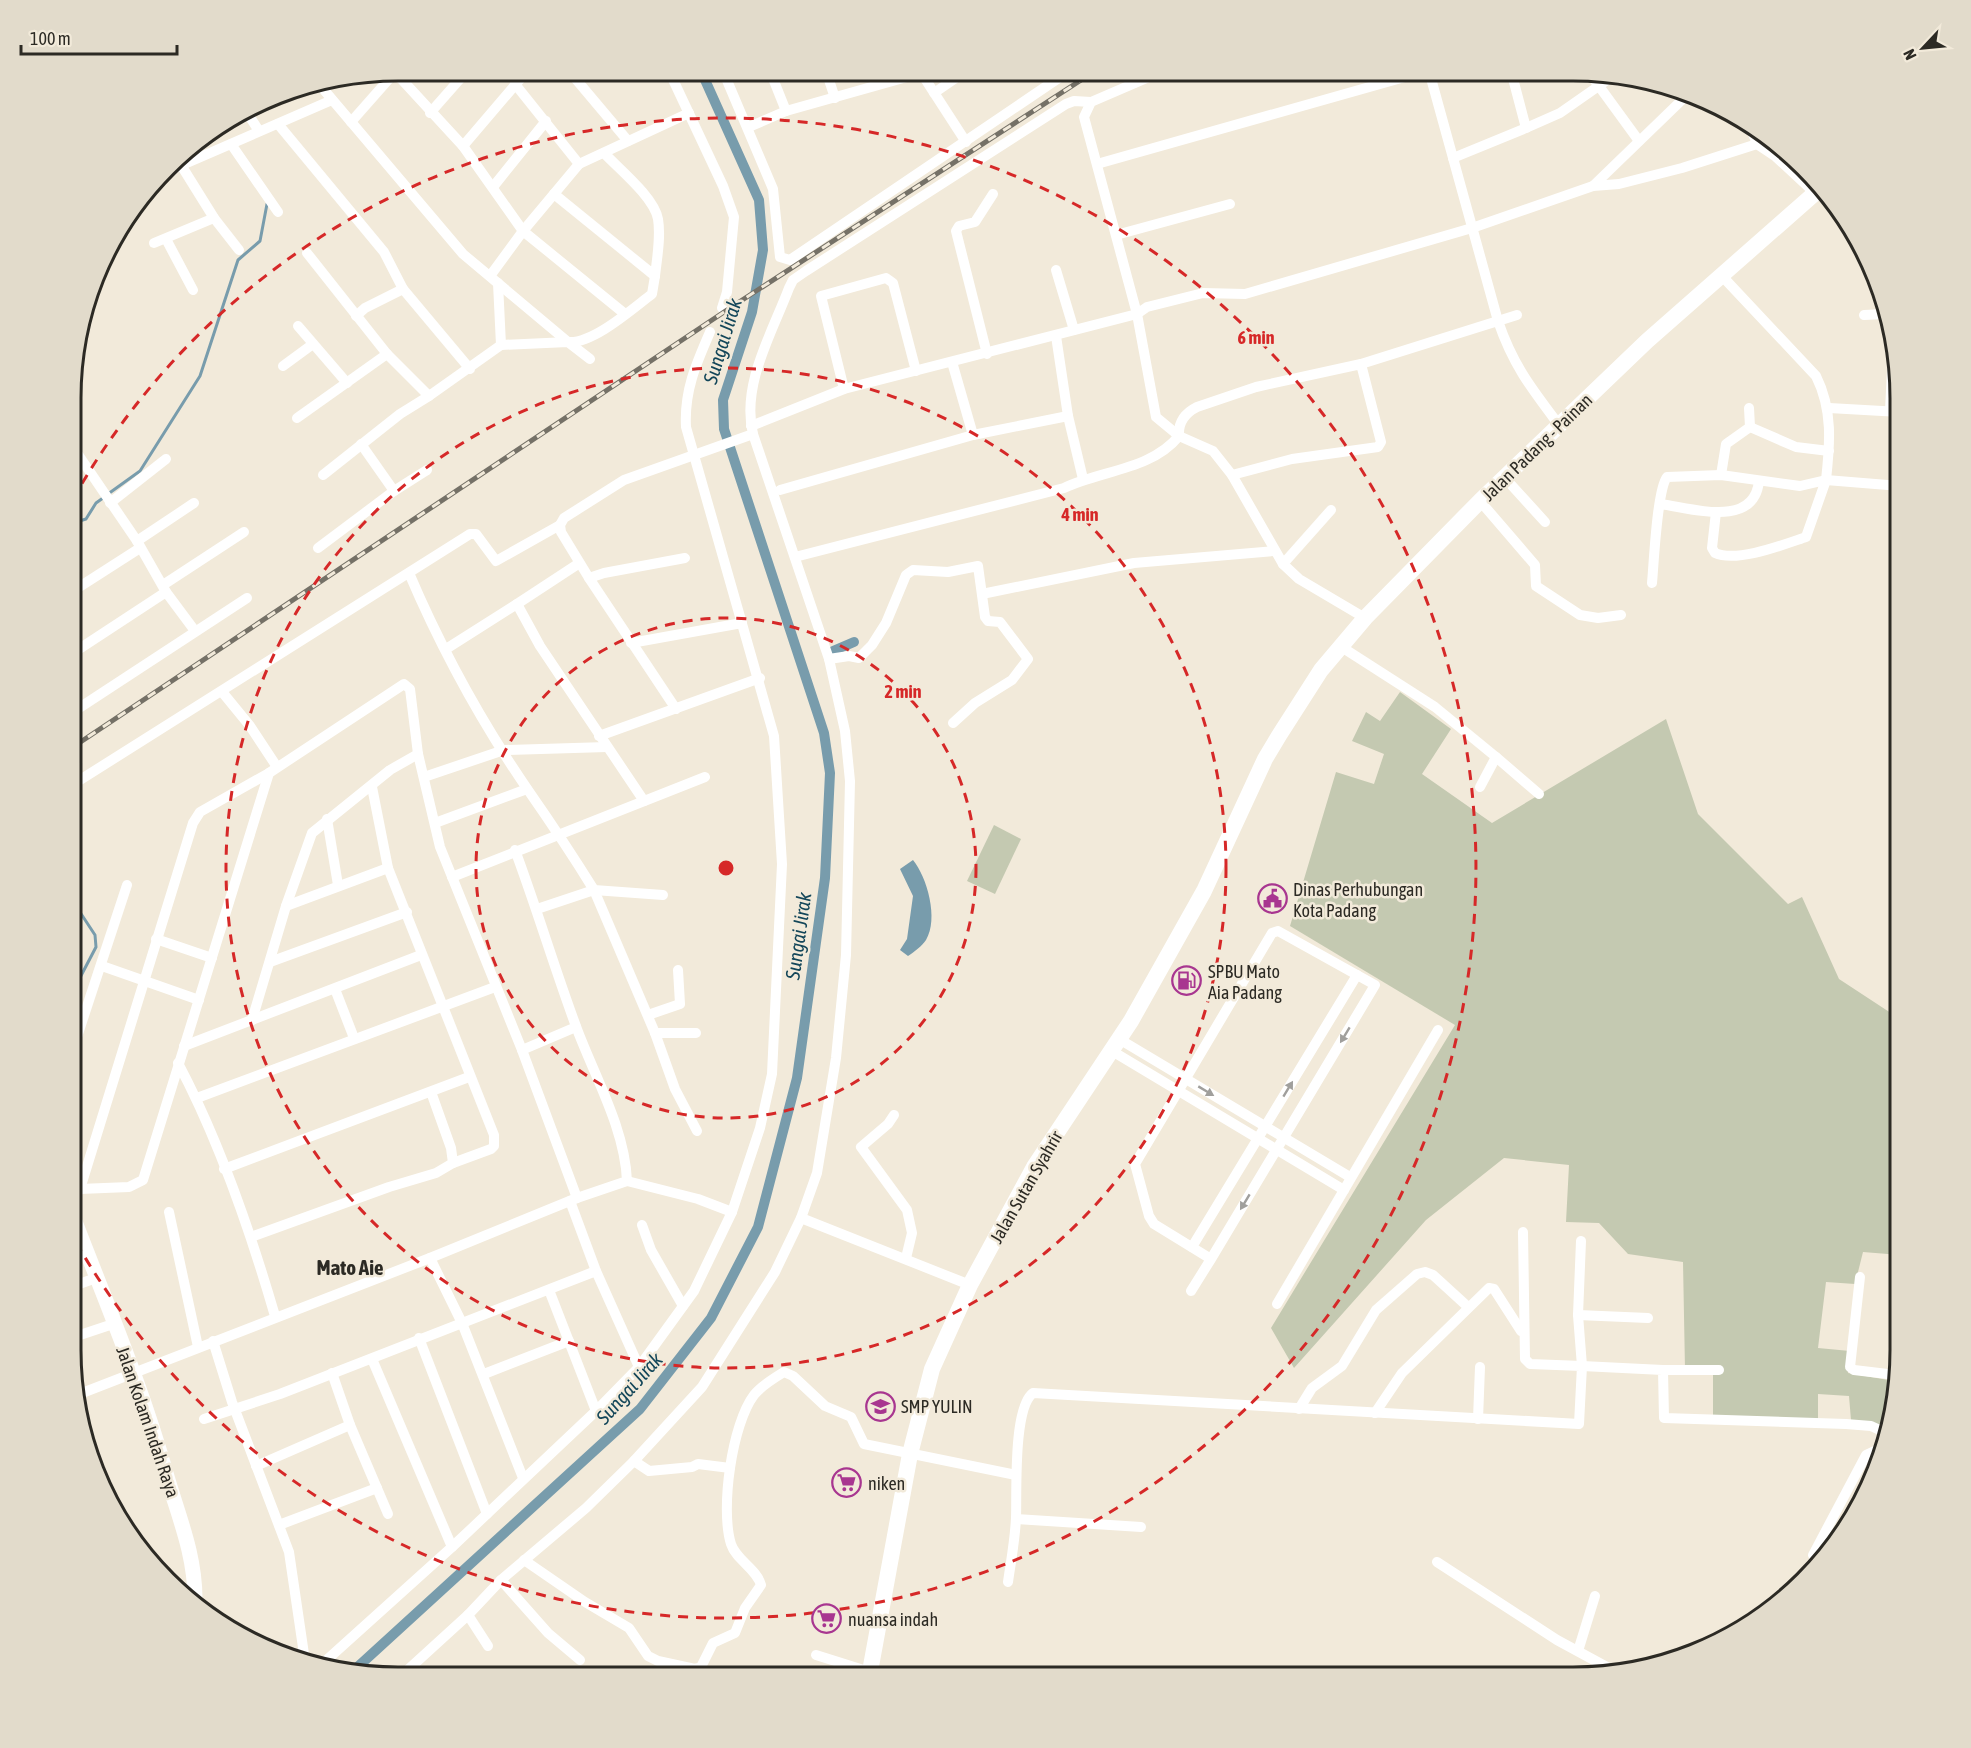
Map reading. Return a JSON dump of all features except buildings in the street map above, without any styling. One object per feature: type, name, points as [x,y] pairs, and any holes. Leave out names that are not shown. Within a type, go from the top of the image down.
[{"type":"main road","name":"Jalan Padang - Painan","points":[[1280,734],[1340,646],[1480,501],[1647,341],[1815,194]]},
{"type":"main road","name":"Jalan Sutan Syahrir","points":[[870,1667],[910,1454],[932,1369],[970,1285],[1034,1167],[1116,1045],[1204,891],[1265,759],[1280,734]]},
{"type":"street","points":[[403,81],[430,113],[463,146],[523,231],[625,314]]},
{"type":"street","points":[[430,113],[458,81]]},
{"type":"street","points":[[463,146],[518,81]]},
{"type":"street","points":[[577,81],[628,141]]},
{"type":"street","points":[[674,81],[728,196],[734,217],[727,292],[722,308]]},
{"type":"street","points":[[728,81],[774,189],[780,257],[790,260],[1054,81]]},
{"type":"street","points":[[774,81],[786,111]]},
{"type":"street","points":[[829,81],[835,98]]},
{"type":"street","points":[[749,127],[786,111],[891,81]]},
{"type":"street","points":[[927,81],[966,142]]},
{"type":"street","points":[[934,93],[951,81]]},
{"type":"street","points":[[411,1667],[468,1615],[501,1580],[586,1508],[634,1461],[702,1386],[775,1272],[801,1218],[817,1173],[836,1058],[849,898],[850,781],[845,731],[828,658],[751,432],[750,406],[754,378],[793,280],[1066,104],[1074,101],[1091,102],[1139,81]]},
{"type":"street","points":[[1097,164],[1392,81]]},
{"type":"street","points":[[1430,81],[1509,354],[1521,375],[1559,425]]},
{"type":"street","points":[[1514,81],[1526,128]]},
{"type":"street","points":[[351,122],[386,82]]},
{"type":"street","points":[[1594,82],[1639,141]]},
{"type":"street","points":[[1453,158],[1560,113],[1604,83]]},
{"type":"street","points":[[515,84],[579,164]]},
{"type":"street","points":[[324,90],[463,254],[590,359]]},
{"type":"street","points":[[186,163],[332,100]]},
{"type":"street","points":[[1593,186],[1681,100]]},
{"type":"street","points":[[1091,102],[1084,117],[1137,314],[1156,417],[1179,436],[1213,451],[1232,475],[1283,564],[1299,579],[1365,618]]},
{"type":"street","points":[[501,345],[494,280],[523,231],[579,164],[689,113]]},
{"type":"street","points":[[250,118],[259,131]]},
{"type":"street","points":[[493,187],[546,121]]},
{"type":"street","points":[[278,124],[384,252],[403,289],[470,369]]},
{"type":"street","points":[[1754,138],[1756,144]]},
{"type":"street","points":[[231,144],[273,205]]},
{"type":"street","points":[[81,780],[223,693],[474,533],[496,561],[560,525],[578,508],[618,482],[698,454],[844,389],[1137,314],[1147,306],[1203,293],[1245,294],[1472,228],[1593,186],[1619,184],[1682,168],[1756,144],[1771,151]]},
{"type":"street","points":[[323,475],[417,401],[429,396],[470,369],[501,345],[568,342],[587,338],[652,294],[659,230],[657,214],[645,196],[604,153]]},
{"type":"street","points":[[182,167],[214,218],[239,250]]},
{"type":"street","points":[[554,194],[655,276]]},
{"type":"street","points":[[987,354],[956,231],[959,226],[975,222],[993,194]]},
{"type":"street","points":[[1116,235],[1230,204]]},
{"type":"street","points":[[154,243],[214,218]]},
{"type":"street","points":[[166,239],[193,290]]},
{"type":"street","points":[[307,253],[387,354],[429,396]]},
{"type":"street","points":[[1056,270],[1074,330]]},
{"type":"street","points":[[1716,512],[1712,548],[1716,553],[1732,555],[1771,549],[1806,537],[1826,480],[1829,451],[1829,408],[1816,376],[1722,276]]},
{"type":"street","points":[[844,389],[821,296],[886,278],[893,283],[916,370]]},
{"type":"street","points":[[356,316],[365,308],[403,289]]},
{"type":"street","points":[[1864,315],[1878,314]]},
{"type":"street","points":[[795,557],[1064,488],[1083,479],[1152,458],[1170,447],[1179,436],[1178,426],[1188,412],[1197,407],[1256,387],[1361,364],[1516,315]]},
{"type":"street","points":[[297,326],[347,383]]},
{"type":"street","points":[[328,1659],[452,1547],[596,1411],[639,1367],[683,1306],[732,1212],[760,1128],[772,1074],[777,1013],[782,864],[774,736],[698,454],[686,427],[685,407],[691,376],[710,332]]},
{"type":"street","points":[[1056,336],[1068,416],[1083,479]]},
{"type":"street","points":[[283,366],[313,344]]},
{"type":"street","points":[[297,418],[387,354]]},
{"type":"street","points":[[952,362],[973,435]]},
{"type":"street","points":[[1232,475],[1292,459],[1378,447],[1381,442],[1361,364]]},
{"type":"street","points":[[1749,408],[1750,427]]},
{"type":"street","points":[[1829,408],[1890,412]]},
{"type":"street","points":[[780,490],[973,435],[1068,416]]},
{"type":"street","points":[[1750,427],[1796,447],[1829,451]]},
{"type":"street","points":[[1721,475],[1726,444],[1750,427]]},
{"type":"street","points":[[361,444],[394,491]]},
{"type":"street","points":[[81,459],[139,545],[164,588],[195,631]]},
{"type":"street","points":[[107,498],[166,459]]},
{"type":"street","points":[[318,548],[394,491],[427,470]]},
{"type":"street","points":[[1652,583],[1660,504],[1664,481],[1667,477],[1721,475],[1800,486],[1826,480],[1890,485]]},
{"type":"street","points":[[1505,478],[1545,522]]},
{"type":"street","points":[[1660,504],[1716,512],[1738,510],[1751,503],[1758,494],[1759,481]]},
{"type":"street","points":[[1480,501],[1535,565],[1535,580],[1540,590],[1590,618],[1621,615]]},
{"type":"street","points":[[81,585],[194,503]]},
{"type":"street","points":[[1283,564],[1331,510]]},
{"type":"street","points":[[560,525],[561,532],[578,564],[676,709]]},
{"type":"street","points":[[81,647],[244,532]]},
{"type":"street","points":[[982,594],[1134,563],[1274,551]]},
{"type":"street","points":[[589,578],[604,573],[685,558]]},
{"type":"street","points":[[446,649],[578,564]]},
{"type":"street","points":[[828,658],[849,656],[859,658],[872,645],[886,623],[906,574],[913,570],[948,572],[978,566],[985,617],[988,621],[1000,622],[1028,659],[1012,680],[975,703],[953,723]]},
{"type":"street","points":[[409,573],[428,616],[504,750],[594,890],[648,1015],[675,1089],[697,1131]]},
{"type":"street","points":[[81,704],[247,598]]},
{"type":"street","points":[[517,604],[540,646],[644,801]]},
{"type":"street","points":[[631,643],[742,623]]},
{"type":"street","points":[[1340,646],[1435,707],[1539,794]]},
{"type":"street","points":[[599,736],[760,678]]},
{"type":"street","points":[[81,1186],[156,939],[193,823],[200,812],[273,770],[404,684],[410,689],[418,754],[440,848],[522,1050],[596,1271],[639,1367]]},
{"type":"street","points":[[81,1189],[129,1187],[143,1180],[178,1063],[273,770],[250,726],[223,693]]},
{"type":"street","points":[[424,777],[504,750],[607,747]]},
{"type":"street","points":[[252,1020],[286,906],[309,839],[315,829],[372,787],[390,770],[418,754]]},
{"type":"street","points":[[1480,787],[1496,757]]},
{"type":"street","points":[[452,877],[515,850],[705,777]]},
{"type":"street","points":[[251,1237],[389,1187],[436,1173],[453,1163],[494,1146],[494,1135],[440,1005],[407,912],[388,868],[372,787]]},
{"type":"street","points":[[435,823],[527,789]]},
{"type":"street","points":[[327,819],[338,885]]},
{"type":"street","points":[[515,850],[576,1027],[617,1131],[626,1164],[627,1181]]},
{"type":"street","points":[[286,906],[388,868]]},
{"type":"street","points":[[81,1026],[127,885]]},
{"type":"street","points":[[537,909],[594,890],[663,895]]},
{"type":"street","points":[[270,962],[407,912]]},
{"type":"street","points":[[1191,1291],[1211,1259],[1375,985],[1278,931],[1272,933],[1135,1164],[1149,1216],[1154,1224],[1211,1259]]},
{"type":"street","points":[[156,939],[212,958]]},
{"type":"street","points":[[184,1046],[421,955]]},
{"type":"street","points":[[102,966],[199,1000]]},
{"type":"street","points":[[648,1015],[680,1004],[678,970]]},
{"type":"street","points":[[1192,1247],[1357,975]]},
{"type":"street","points":[[196,1098],[440,1005],[495,987]]},
{"type":"street","points":[[335,989],[354,1038]]},
{"type":"street","points":[[522,1050],[576,1027]]},
{"type":"street","points":[[1277,1304],[1438,1030]]},
{"type":"street","points":[[655,1033],[696,1033]]},
{"type":"street","points":[[1116,1045],[1185,1079],[1350,1177]]},
{"type":"street","points":[[1116,1045],[1178,1091],[1344,1190]]},
{"type":"street","points":[[178,1063],[196,1098],[251,1237],[275,1316]]},
{"type":"street","points":[[224,1169],[470,1077]]},
{"type":"street","points":[[431,1092],[451,1149],[453,1163]]},
{"type":"street","points":[[894,1115],[888,1124],[861,1147],[907,1210],[912,1233],[906,1258]]},
{"type":"street","points":[[84,1392],[627,1181],[698,1199],[732,1212]]},
{"type":"street","points":[[169,1212],[198,1347]]},
{"type":"street","points":[[801,1218],[970,1285]]},
{"type":"street","points":[[642,1225],[651,1250],[683,1306]]},
{"type":"street","points":[[1523,1232],[1523,1334],[1525,1359],[1530,1364],[1719,1370]]},
{"type":"street","name":"Jalan Kolam Indah Raya","points":[[81,1238],[113,1324],[135,1372],[183,1523],[191,1554],[194,1592]]},
{"type":"street","points":[[1008,1582],[1016,1519],[1016,1475],[1024,1403],[1033,1393],[1579,1424],[1582,1366],[1578,1315],[1581,1241]]},
{"type":"street","points":[[429,1258],[462,1323],[484,1374],[523,1478]]},
{"type":"street","points":[[204,1419],[372,1359],[419,1338],[596,1271]]},
{"type":"street","points":[[1299,1409],[1312,1388],[1342,1366],[1376,1310],[1417,1274],[1425,1272],[1433,1275],[1467,1306]]},
{"type":"street","points":[[1860,1277],[1850,1367],[1854,1370],[1889,1374]]},
{"type":"street","points":[[81,1283],[96,1278]]},
{"type":"street","points":[[1376,1413],[1402,1373],[1467,1306],[1489,1288],[1494,1288],[1523,1334]]},
{"type":"street","points":[[549,1290],[596,1411]]},
{"type":"street","points":[[1578,1315],[1648,1318]]},
{"type":"street","points":[[81,1335],[113,1324]]},
{"type":"street","points":[[419,1338],[487,1514]]},
{"type":"street","points":[[213,1341],[235,1409],[289,1552],[304,1652]]},
{"type":"street","points":[[484,1374],[569,1341]]},
{"type":"street","points":[[372,1359],[452,1547]]},
{"type":"street","points":[[1478,1419],[1480,1367]]},
{"type":"street","points":[[1663,1370],[1664,1418],[1846,1424],[1871,1426],[1880,1429]]},
{"type":"street","points":[[701,1667],[706,1662],[713,1643],[735,1633],[745,1608],[761,1585],[731,1546],[727,1512],[730,1468],[735,1439],[754,1395],[785,1372],[825,1406],[850,1417],[864,1444],[1016,1475]]},
{"type":"street","points":[[332,1373],[388,1515]]},
{"type":"street","points":[[256,1466],[351,1425]]},
{"type":"street","points":[[1813,1555],[1866,1455],[1873,1452]]},
{"type":"street","points":[[634,1461],[648,1471],[692,1467],[698,1464],[730,1468]]},
{"type":"street","points":[[279,1525],[377,1488]]},
{"type":"street","points":[[1016,1519],[1141,1527]]},
{"type":"street","points":[[524,1560],[629,1628],[648,1656],[658,1661],[694,1667]]},
{"type":"street","points":[[1437,1562],[1603,1665]]},
{"type":"street","points":[[501,1580],[548,1633],[580,1660]]},
{"type":"street","points":[[1578,1651],[1595,1596]]},
{"type":"street","points":[[468,1615],[488,1646]]},
{"type":"street","points":[[816,1655],[848,1667]]},
{"type":"green space","points":[[1400,692],[1451,729],[1422,774],[1492,823],[1666,719],[1698,814],[1788,904],[1802,897],[1839,979],[1890,1012],[1890,1254],[1863,1252],[1855,1284],[1826,1282],[1818,1348],[1850,1351],[1848,1373],[1888,1380],[1881,1424],[1851,1420],[1849,1396],[1818,1394],[1818,1420],[1713,1419],[1713,1369],[1685,1369],[1683,1262],[1628,1254],[1599,1223],[1566,1222],[1569,1165],[1504,1158],[1426,1220],[1294,1368],[1271,1328],[1455,1025],[1290,926],[1336,772],[1374,784],[1384,754],[1352,741],[1366,712],[1380,721]]},
{"type":"green space","points":[[994,825],[1021,839],[995,894],[967,881]]},
{"type":"water","points":[[913,860],[927,887],[931,921],[926,940],[908,956],[900,950],[907,939],[913,896],[900,869]]},
{"type":"waterway","name":"Sungai Jirak","points":[[360,1664],[640,1409],[711,1318],[758,1227],[797,1078],[825,878],[830,773],[824,733],[724,429],[723,400],[752,312],[763,250],[759,200],[705,81]]},
{"type":"waterway","points":[[108,494],[140,471],[200,376],[238,260],[260,241],[267,204]]},
{"type":"waterway","points":[[81,521],[86,519],[96,503],[103,498]]},
{"type":"waterway","points":[[833,651],[854,642]]},
{"type":"waterway","points":[[81,914],[95,935],[96,947],[81,976]]},
{"type":"railway","points":[[81,742],[733,306],[1080,81]]},
{"type":"place","name":"Dinas Perhubungan Kota Padang","points":[[1272,899]]},
{"type":"place","name":"SPBU Mato Aia Padang","points":[[1187,981]]},
{"type":"place","name":"SMP YULIN","points":[[880,1406]]},
{"type":"place","name":"niken","points":[[847,1483]]},
{"type":"place","name":"nuansa indah","points":[[827,1619]]},
{"type":"district","name":"Mato Aie","points":[[350,1267]]}]
